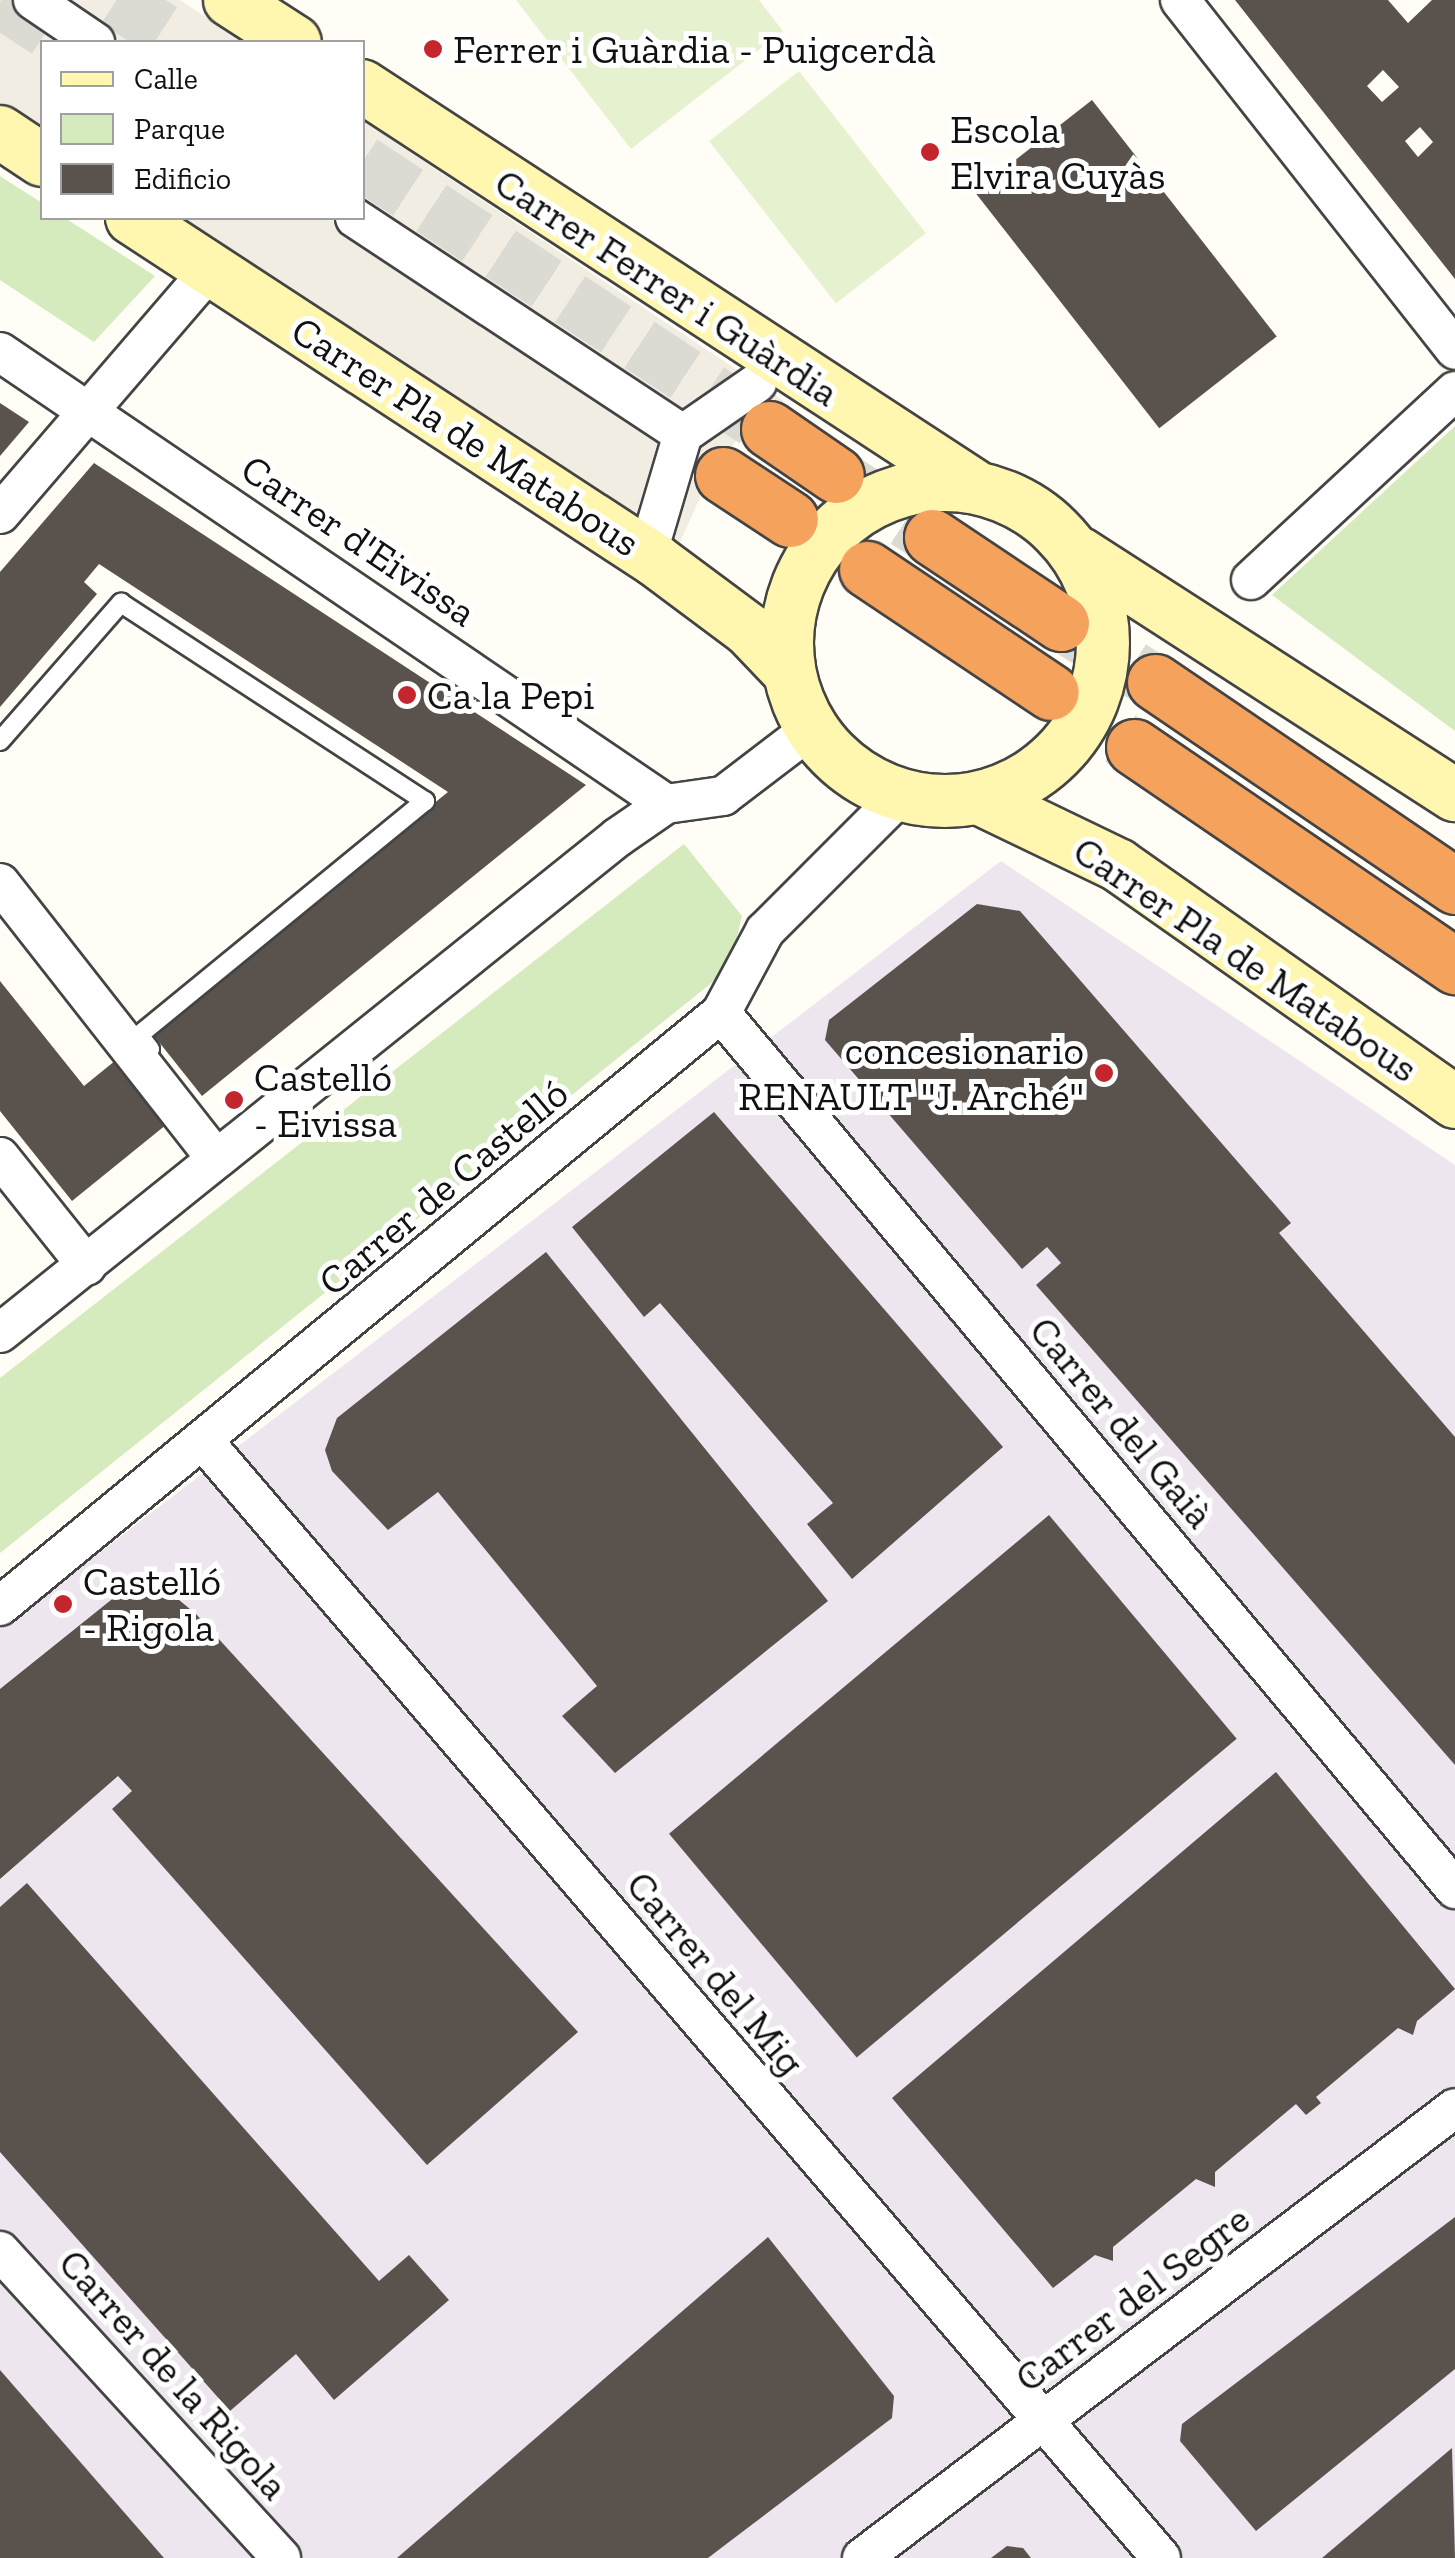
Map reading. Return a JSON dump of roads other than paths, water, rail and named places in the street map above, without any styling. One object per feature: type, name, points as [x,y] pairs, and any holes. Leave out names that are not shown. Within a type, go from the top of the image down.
[{"type":"highway","points":[[763,406],[836,475]]},
{"type":"highway","points":[[724,475],[790,519]]},
{"type":"highway","points":[[932,537],[1062,623]]},
{"type":"highway","points":[[868,569],[1051,692]]},
{"type":"highway","points":[[1156,682],[1455,886]]},
{"type":"highway","points":[[1134,748],[1455,966]]},
{"type":"main road","points":[[239,2],[292,40]]},
{"type":"main road","name":"Carrer Ferrer i Guàrdia","points":[[365,88],[973,484]]},
{"type":"main road","points":[[0,132],[40,159]]},
{"type":"main road","name":"Carrer Pla de Matabous","points":[[164,220],[210,270],[655,560],[788,671]]},
{"type":"main road","points":[[1080,553],[1100,615],[1094,694],[1050,761],[979,798],[900,796],[865,781],[811,730],[788,671],[793,596],[841,523],[878,499],[920,486],[973,484],[1038,515],[1080,553],[1455,795]]},
{"type":"main road","name":"Carrer Pla de Matabous","points":[[979,798],[1118,865],[1455,1102]]},
{"type":"street","points":[[32,0],[92,40]]},
{"type":"street","points":[[1180,0],[1455,350]]},
{"type":"street","points":[[359,220],[683,434]]},
{"type":"street","points":[[0,514],[210,270]]},
{"type":"street","name":"Carrer d'Eivissa","points":[[0,352],[666,804]]},
{"type":"street","points":[[1251,580],[1455,392]]},
{"type":"street","points":[[683,434],[763,406]]},
{"type":"street","points":[[654,536],[683,434]]},
{"type":"street","points":[[0,1333],[88,1266],[222,1152],[666,804],[723,796],[811,730]]},
{"type":"street","name":"Carrer de Castelló","points":[[0,1606],[206,1444],[721,1013],[765,932],[900,796]]},
{"type":"street","points":[[0,883],[222,1152]]},
{"type":"street","name":"Carrer del Gaià","points":[[721,1013],[1455,1889]]},
{"type":"street","points":[[0,1157],[88,1266]]},
{"type":"street","name":"Carrer del Mig","points":[[206,1444],[1040,2424],[1161,2558]]},
{"type":"street","name":"Carrer del Segre","points":[[862,2558],[1455,2108]]},
{"type":"street","name":"Carrer de la Rigola","points":[[0,2251],[281,2558]]},
{"type":"lane","points":[[0,741],[121,603],[425,801],[139,1036],[222,1152]]},
{"type":"tunnel","points":[[1,0],[62,40]]},
{"type":"tunnel","points":[[116,0],[178,40]]},
{"type":"tunnel","points":[[365,164],[769,429]]},
{"type":"tunnel","points":[[836,475],[932,537]]},
{"type":"tunnel","points":[[790,519],[867,569]]},
{"type":"tunnel","points":[[1061,623],[1155,682]]},
{"type":"tunnel","points":[[1051,692],[1134,747]]},
{"type":"place","name":"Ferrer i Guàrdia - Puigcerdà","points":[[433,49]]},
{"type":"place","name":"Escola Elvira Cuyàs","points":[[930,152]]},
{"type":"place","name":"Ca la Pepi","points":[[407,695]]},
{"type":"place","name":"concesionario RENAULT \"J. Arché\"","points":[[1104,1073]]},
{"type":"place","name":"Castelló - Eivissa","points":[[234,1100]]},
{"type":"place","name":"Castelló - Rigola","points":[[63,1604]]}]
